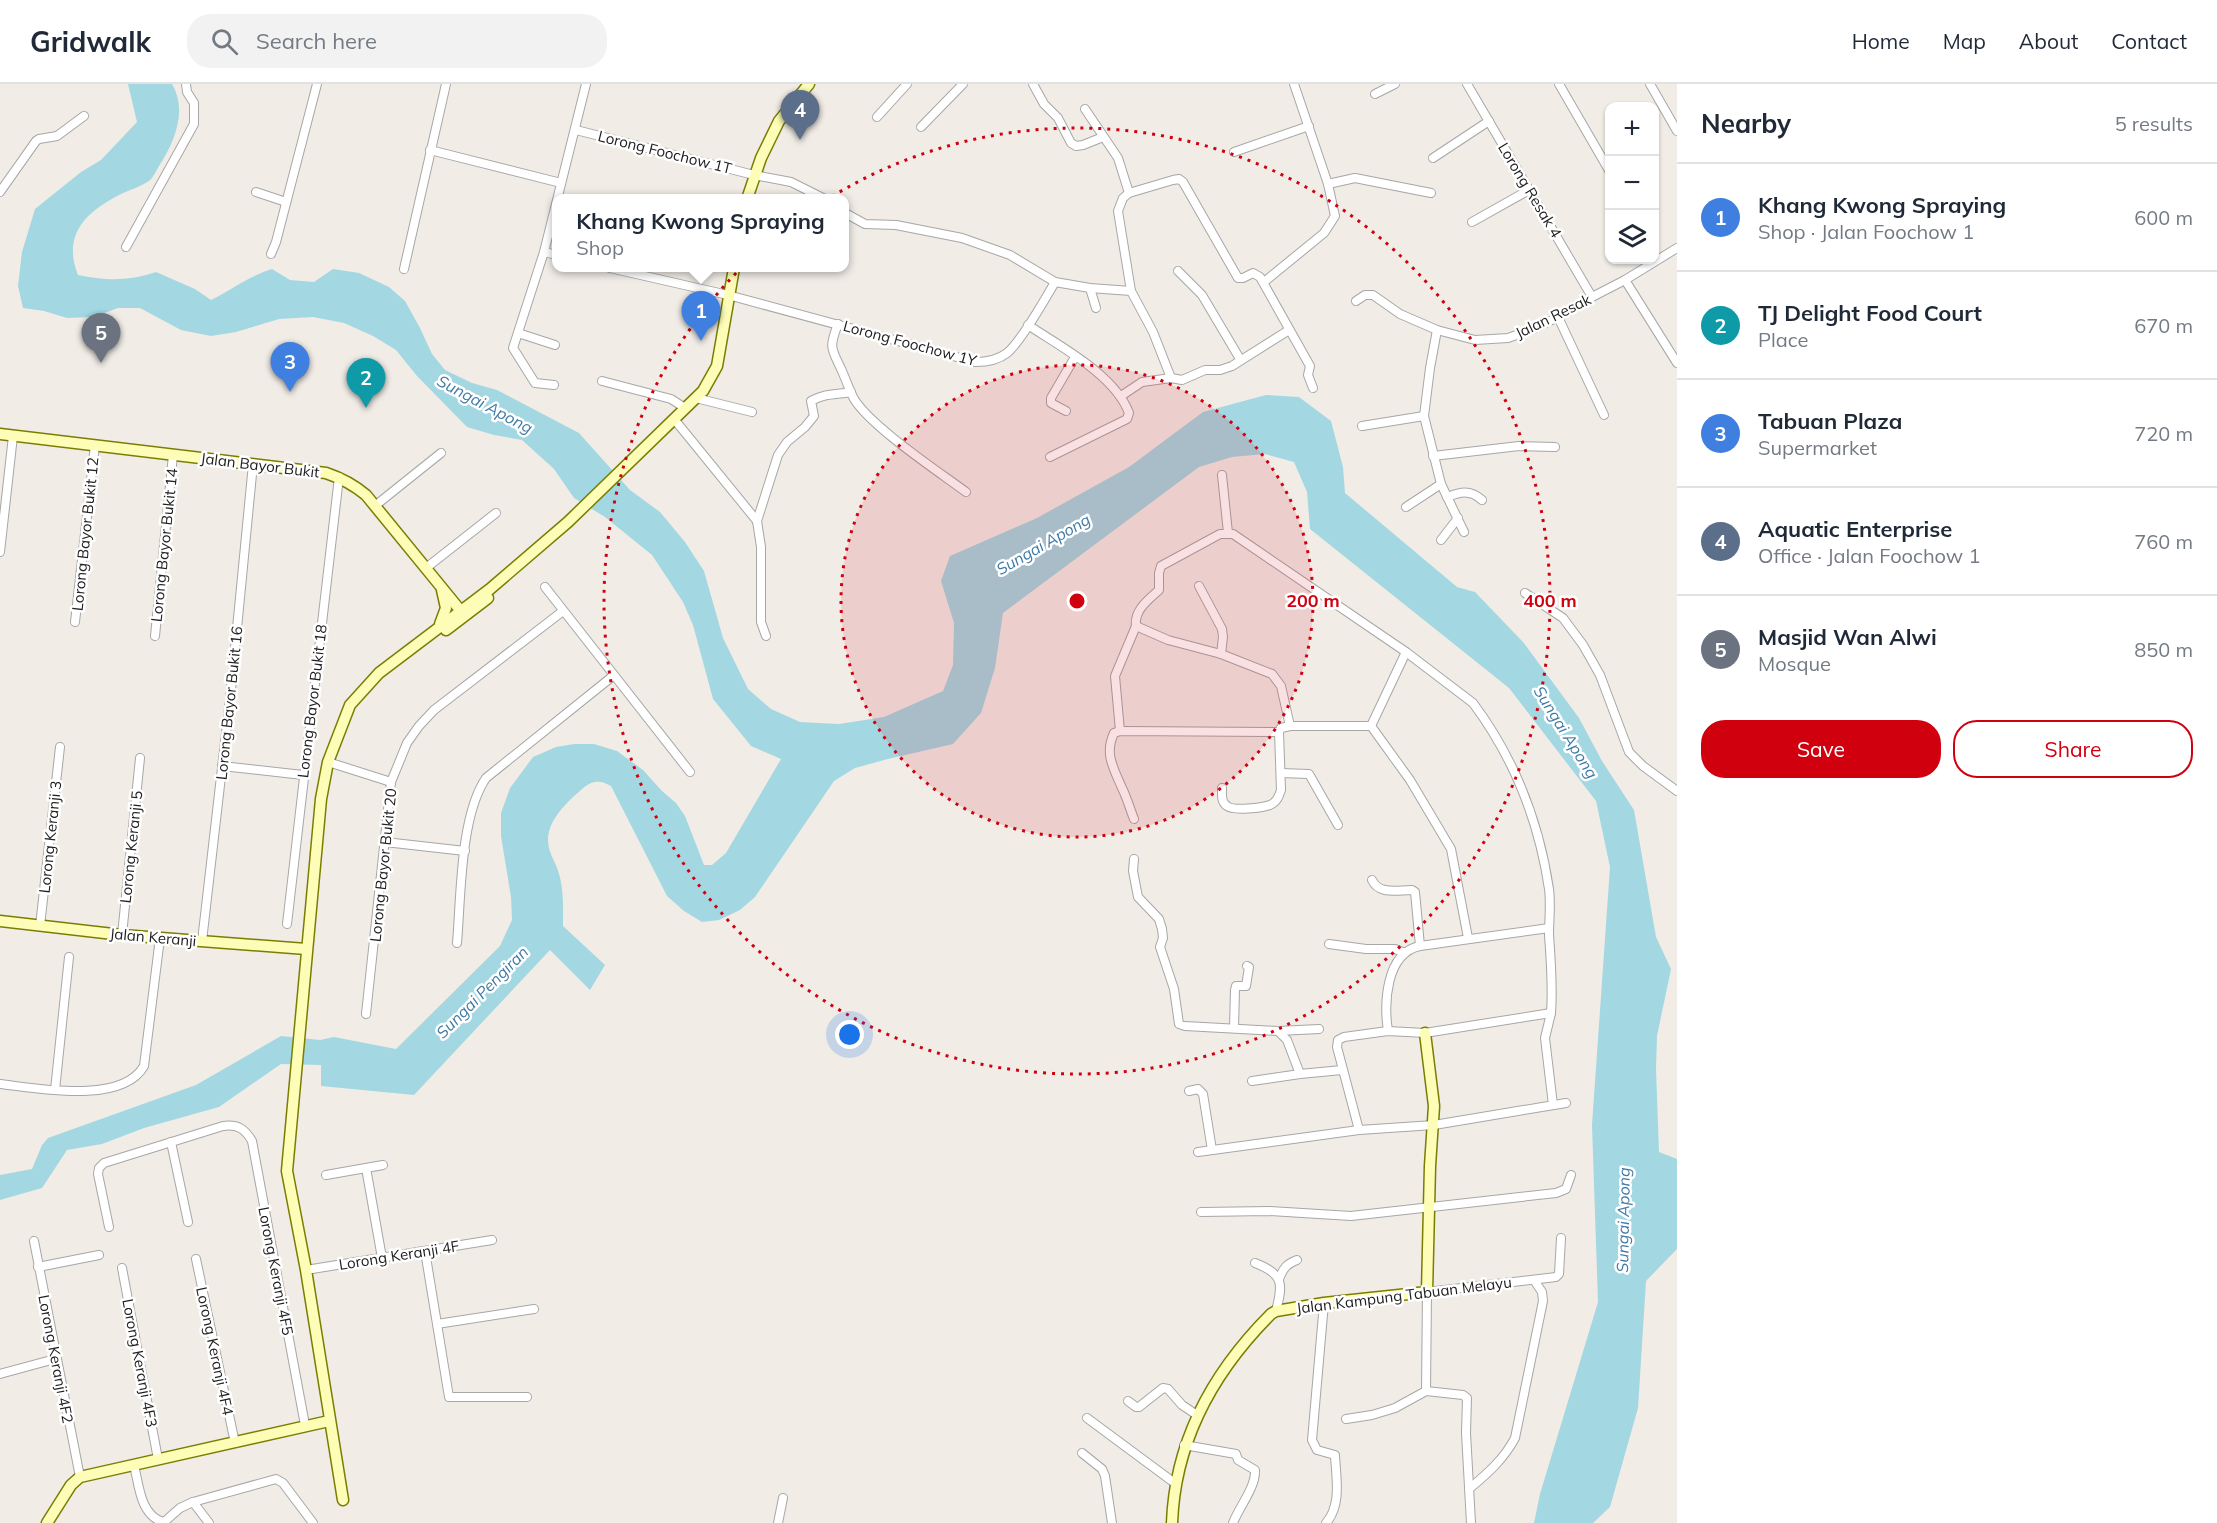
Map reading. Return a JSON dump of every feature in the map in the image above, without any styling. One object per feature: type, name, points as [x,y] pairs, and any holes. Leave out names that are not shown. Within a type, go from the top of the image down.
[{"type":"street","points":[[126,247],[194,124],[194,102],[187,92],[186,84]]},
{"type":"street","points":[[271,254],[317,84]]},
{"type":"street","points":[[404,269],[446,84]]},
{"type":"street","points":[[558,194],[586,84]]},
{"type":"street","points":[[748,194],[754,175],[779,121],[808,84]]},
{"type":"street","points":[[876,117],[907,84]]},
{"type":"street","points":[[921,127],[963,84]]},
{"type":"street","points":[[1033,84],[1044,104],[1058,118],[1071,143],[1076,146],[1083,145],[1102,137]]},
{"type":"street","points":[[1264,282],[1318,237],[1332,222],[1335,209],[1329,184],[1294,84]]},
{"type":"street","name":"Lorong Resak 4","points":[[1467,84],[1592,297]]},
{"type":"street","points":[[1559,84],[1605,163]]},
{"type":"street","points":[[1650,84],[1677,131]]},
{"type":"street","points":[[1375,94],[1391,85]]},
{"type":"street","points":[[1085,109],[1118,158],[1129,193]]},
{"type":"street","points":[[0,192],[36,141],[57,136],[84,116]]},
{"type":"street","points":[[1433,158],[1489,121]]},
{"type":"street","points":[[1234,152],[1308,126]]},
{"type":"street","name":"Lorong Foochow 1T","points":[[576,130],[754,175],[791,182],[816,194]]},
{"type":"street","points":[[430,150],[561,183]]},
{"type":"street","points":[[1329,184],[1355,178],[1431,193]]},
{"type":"street","points":[[1171,378],[1153,332],[1131,291],[1118,211],[1129,193],[1179,179],[1199,208],[1238,278],[1255,273],[1264,282],[1310,366],[1308,375],[1313,388]]},
{"type":"street","points":[[1472,222],[1529,190]]},
{"type":"street","points":[[256,192],[286,202]]},
{"type":"street","points":[[849,215],[865,224],[896,225],[962,238],[1010,255],[1055,282],[1090,288],[1131,291]]},
{"type":"street","points":[[552,220],[513,348],[535,382],[554,385]]},
{"type":"street","name":"Jalan Resak","points":[[1356,301],[1365,295],[1373,295],[1400,314],[1437,330],[1475,340],[1490,340],[1519,335],[1558,317],[1677,248]]},
{"type":"street","points":[[544,252],[552,254]]},
{"type":"street","points":[[1178,270],[1202,295],[1240,360]]},
{"type":"street","name":"Lorong Foochow 1Y","points":[[631,272],[728,295],[975,362],[986,362],[1007,353],[1055,282]]},
{"type":"street","points":[[343,1500],[306,1270],[287,1171],[321,799],[328,762],[350,705],[379,673],[488,591],[568,522],[696,398],[712,378],[717,366],[733,272]]},
{"type":"street","points":[[1625,280],[1677,362]]},
{"type":"street","points":[[1090,288],[1096,308]]},
{"type":"street","points":[[1558,317],[1604,416]]},
{"type":"street","points":[[838,324],[832,338],[832,351],[853,399],[872,419],[966,492]]},
{"type":"street","points":[[1028,325],[1095,371],[1121,396],[1129,414],[1127,419],[1050,457]]},
{"type":"street","points":[[1121,396],[1142,382],[1171,378],[1182,380],[1205,370],[1220,370],[1289,330]]},
{"type":"street","points":[[1437,330],[1424,416],[1442,484],[1464,532]]},
{"type":"street","points":[[518,333],[555,345]]},
{"type":"street","points":[[1066,411],[1051,403],[1051,398],[1075,357]]},
{"type":"street","points":[[602,381],[671,399],[685,408]]},
{"type":"street","points":[[766,636],[761,622],[761,548],[757,521],[778,455],[787,442],[814,416],[811,401],[826,394],[837,395],[851,392]]},
{"type":"street","points":[[696,398],[752,412]]},
{"type":"street","points":[[1362,426],[1424,416]]},
{"type":"street","points":[[674,419],[757,521]]},
{"type":"street","name":"Jalan Bayor Bukit","points":[[0,434],[326,473],[339,477],[355,486],[376,505],[460,610]]},
{"type":"street","points":[[0,552],[13,436]]},
{"type":"street","name":"Lorong Bayor Bukit 12","points":[[75,622],[95,445]]},
{"type":"street","points":[[1433,456],[1519,446],[1556,447]]},
{"type":"street","points":[[376,505],[441,453]]},
{"type":"street","name":"Lorong Bayor Bukit 14","points":[[154,636],[173,455]]},
{"type":"street","name":"Lorong Bayor Bukit 16","points":[[202,941],[253,464]]},
{"type":"street","points":[[1222,475],[1228,533]]},
{"type":"street","name":"Lorong Bayor Bukit 18","points":[[287,924],[339,477]]},
{"type":"street","points":[[1406,507],[1442,484]]},
{"type":"street","points":[[1447,497],[1459,492],[1469,492],[1482,500]]},
{"type":"street","points":[[426,568],[496,513]]},
{"type":"street","points":[[1441,540],[1458,518]]},
{"type":"street","points":[[1120,731],[1115,676],[1136,626],[1135,619],[1139,610],[1159,590],[1161,566],[1220,534],[1228,533],[1260,552],[1406,652],[1473,704],[1503,750],[1524,792],[1535,822],[1549,891],[1551,1013],[1545,1038],[1553,1105]]},
{"type":"street","points":[[1199,586],[1222,629],[1221,654]]},
{"type":"street","points":[[442,587],[453,596],[464,598],[488,591]]},
{"type":"street","points":[[436,630],[446,608],[442,587]]},
{"type":"street","points":[[545,587],[690,772]]},
{"type":"street","points":[[436,630],[445,631],[481,604],[489,597],[488,591]]},
{"type":"street","points":[[1526,593],[1563,618],[1583,645],[1600,675],[1629,752],[1643,766],[1677,790]]},
{"type":"street","name":"Lorong Bayor Bukit 20","points":[[366,1014],[391,782],[407,743],[434,710],[563,611]]},
{"type":"street","points":[[1136,626],[1168,640],[1221,654],[1272,674],[1281,686],[1290,726]]},
{"type":"street","points":[[1371,726],[1406,652]]},
{"type":"street","points":[[457,943],[465,850],[479,789],[486,778],[613,676]]},
{"type":"street","points":[[1222,788],[1222,799],[1226,806],[1233,809],[1271,805],[1278,799],[1281,790],[1279,732],[1281,728],[1371,726]]},
{"type":"street","points":[[1371,726],[1410,780],[1451,849],[1468,938]]},
{"type":"street","points":[[1134,819],[1110,764],[1110,741],[1114,733],[1120,731],[1279,732]]},
{"type":"street","name":"Lorong Keranji 3","points":[[40,926],[60,747]]},
{"type":"street","name":"Lorong Keranji 5","points":[[122,934],[140,759]]},
{"type":"street","points":[[328,762],[391,782]]},
{"type":"street","points":[[222,765],[303,775]]},
{"type":"street","points":[[1281,773],[1309,774],[1338,825]]},
{"type":"street","points":[[385,843],[465,850]]},
{"type":"street","points":[[1134,859],[1133,871],[1138,897],[1159,919],[1163,938],[1160,947],[1174,989],[1179,1024],[1278,1030],[1319,1029]]},
{"type":"street","points":[[1372,880],[1381,890],[1412,890],[1415,892],[1420,946]]},
{"type":"street","name":"Jalan Keranji","points":[[0,921],[160,938],[306,949]]},
{"type":"street","points":[[1388,1031],[1385,1011],[1387,989],[1396,964],[1405,953],[1420,946],[1549,928]]},
{"type":"street","points":[[0,1084],[55,1090],[93,1091],[125,1082],[141,1071],[144,1066],[160,938]]},
{"type":"street","points":[[1329,944],[1366,949],[1395,949],[1405,953]]},
{"type":"street","points":[[55,1090],[69,957]]},
{"type":"street","points":[[1234,1028],[1235,990],[1236,986],[1246,986],[1249,971],[1249,967],[1246,966]]},
{"type":"street","points":[[1359,1130],[1342,1070],[1337,1047],[1338,1040],[1344,1037],[1388,1031],[1425,1033],[1551,1013]]},
{"type":"street","points":[[1278,1030],[1287,1040],[1300,1074]]},
{"type":"street","points":[[1425,1033],[1434,1106],[1430,1166],[1426,1391]]},
{"type":"street","points":[[1252,1081],[1342,1070]]},
{"type":"street","points":[[1189,1091],[1198,1089],[1203,1094],[1212,1150]]},
{"type":"street","points":[[1198,1152],[1359,1130],[1434,1125],[1566,1102]]},
{"type":"street","name":"Lorong Keranji 4F5","points":[[171,1142],[234,1125],[248,1134],[252,1141],[305,1425]]},
{"type":"street","points":[[109,1227],[98,1174],[99,1168],[104,1163],[171,1142],[188,1222]]},
{"type":"street","points":[[326,1175],[383,1166]]},
{"type":"street","points":[[366,1168],[382,1258]]},
{"type":"street","points":[[1201,1212],[1270,1211],[1351,1216],[1556,1193],[1566,1189],[1570,1175]]},
{"type":"street","name":"Jalan Kampung Tabuan Melayu","points":[[1172,1523],[1176,1484],[1184,1445],[1197,1415],[1229,1362],[1264,1321],[1276,1311],[1324,1303],[1556,1277],[1559,1274],[1561,1238]]},
{"type":"street","name":"Lorong Keranji 4F","points":[[306,1270],[492,1240]]},
{"type":"street","name":"Lorong Keranji 4F2","points":[[34,1241],[55,1359],[80,1478]]},
{"type":"street","points":[[424,1251],[449,1397],[526,1398]]},
{"type":"street","points":[[38,1267],[99,1255]]},
{"type":"street","name":"Lorong Keranji 4F4","points":[[196,1259],[235,1443]]},
{"type":"street","points":[[1276,1311],[1280,1294],[1279,1279],[1288,1263],[1297,1260]]},
{"type":"street","points":[[1255,1263],[1274,1272],[1279,1279]]},
{"type":"street","name":"Lorong Keranji 4F3","points":[[122,1268],[158,1459]]},
{"type":"street","points":[[1469,1489],[1492,1470],[1509,1450],[1515,1438],[1543,1300],[1542,1292],[1534,1280]]},
{"type":"street","points":[[1324,1303],[1312,1440],[1317,1450],[1335,1455],[1336,1503],[1332,1516],[1326,1523]]},
{"type":"street","points":[[437,1324],[534,1310]]},
{"type":"street","points":[[0,1374],[55,1359]]},
{"type":"street","points":[[1128,1401],[1139,1407],[1163,1388],[1168,1389],[1182,1405],[1197,1415]]},
{"type":"street","points":[[1346,1419],[1372,1416],[1395,1408],[1426,1391],[1464,1395],[1467,1398],[1466,1433],[1471,1523]]},
{"type":"street","points":[[1088,1418],[1176,1484]]},
{"type":"street","points":[[47,1523],[71,1485],[80,1478],[329,1421]]},
{"type":"street","points":[[1184,1445],[1236,1454],[1238,1460],[1255,1470],[1256,1474],[1251,1487],[1233,1523]]},
{"type":"street","points":[[1082,1453],[1102,1469],[1105,1476],[1112,1523]]},
{"type":"street","points":[[134,1465],[141,1498],[150,1514],[158,1521],[165,1521],[180,1508],[193,1502],[279,1480],[313,1523]]},
{"type":"street","points":[[778,1523],[783,1498]]},
{"type":"street","points":[[193,1502],[208,1523]]},
{"type":"water","points":[[128,84],[172,84],[179,105],[177,126],[170,147],[150,180],[96,209],[80,226],[73,248],[78,275],[117,279],[156,272],[195,289],[211,300],[248,279],[272,269],[290,280],[314,282],[333,269],[359,273],[389,287],[405,301],[432,354],[445,370],[472,383],[497,390],[579,433],[630,490],[660,512],[685,542],[704,571],[723,638],[748,689],[771,709],[800,722],[839,724],[884,717],[943,691],[953,665],[954,623],[941,581],[950,556],[1037,518],[1129,467],[1203,412],[1266,395],[1299,397],[1331,421],[1343,467],[1345,493],[1457,587],[1475,592],[1523,642],[1579,718],[1602,761],[1634,810],[1656,937],[1671,969],[1657,1036],[1656,1069],[1659,1152],[1677,1159],[1677,1249],[1646,1281],[1638,1408],[1610,1507],[1593,1523],[1534,1523],[1540,1494],[1598,1302],[1592,1125],[1610,867],[1596,801],[1509,688],[1310,529],[1307,492],[1294,462],[1265,454],[1232,457],[1199,467],[1003,613],[995,668],[981,713],[953,744],[855,768],[834,781],[755,897],[740,910],[719,920],[702,922],[684,911],[667,896],[611,786],[603,782],[592,783],[585,786],[563,807],[553,822],[548,839],[562,887],[563,926],[605,965],[590,990],[550,950],[414,1095],[321,1086],[321,1065],[281,1064],[219,1107],[144,1128],[102,1144],[67,1150],[42,1188],[0,1200],[0,1175],[32,1169],[42,1145],[48,1138],[196,1085],[281,1036],[320,1040],[334,1037],[396,1049],[500,946],[512,920],[511,897],[501,836],[501,813],[510,788],[533,757],[556,747],[574,744],[594,744],[617,751],[643,770],[676,803],[685,816],[704,865],[712,865],[726,853],[781,759],[751,746],[713,699],[693,625],[683,602],[652,555],[605,517],[574,498],[554,469],[522,440],[467,427],[417,376],[396,350],[373,336],[344,323],[313,317],[279,319],[236,332],[211,336],[181,330],[140,308],[118,308],[93,317],[67,318],[23,308],[18,286],[22,252],[35,209],[81,172],[101,160],[137,122]]},
{"type":"place","name":"Aquatic Enterprise","points":[[800,140]]},
{"type":"place","name":"Khang Kwong Spraying","points":[[701,341]]},
{"type":"place","name":"Masjid Wan Alwi","points":[[101,363]]},
{"type":"place","name":"Tabuan Plaza","points":[[290,392]]},
{"type":"place","name":"TJ Delight Food Court","points":[[366,408]]},
{"type":"water label","name":"Sungai Apong","points":[[485,404]]},
{"type":"water label","name":"Sungai Apong","points":[[1043,544]]},
{"type":"water label","name":"Sungai Apong","points":[[1566,732]]},
{"type":"water label","name":"Sungai Pengiran","points":[[482,992]]},
{"type":"water label","name":"Sungai Apong","points":[[1623,1220]]}]
